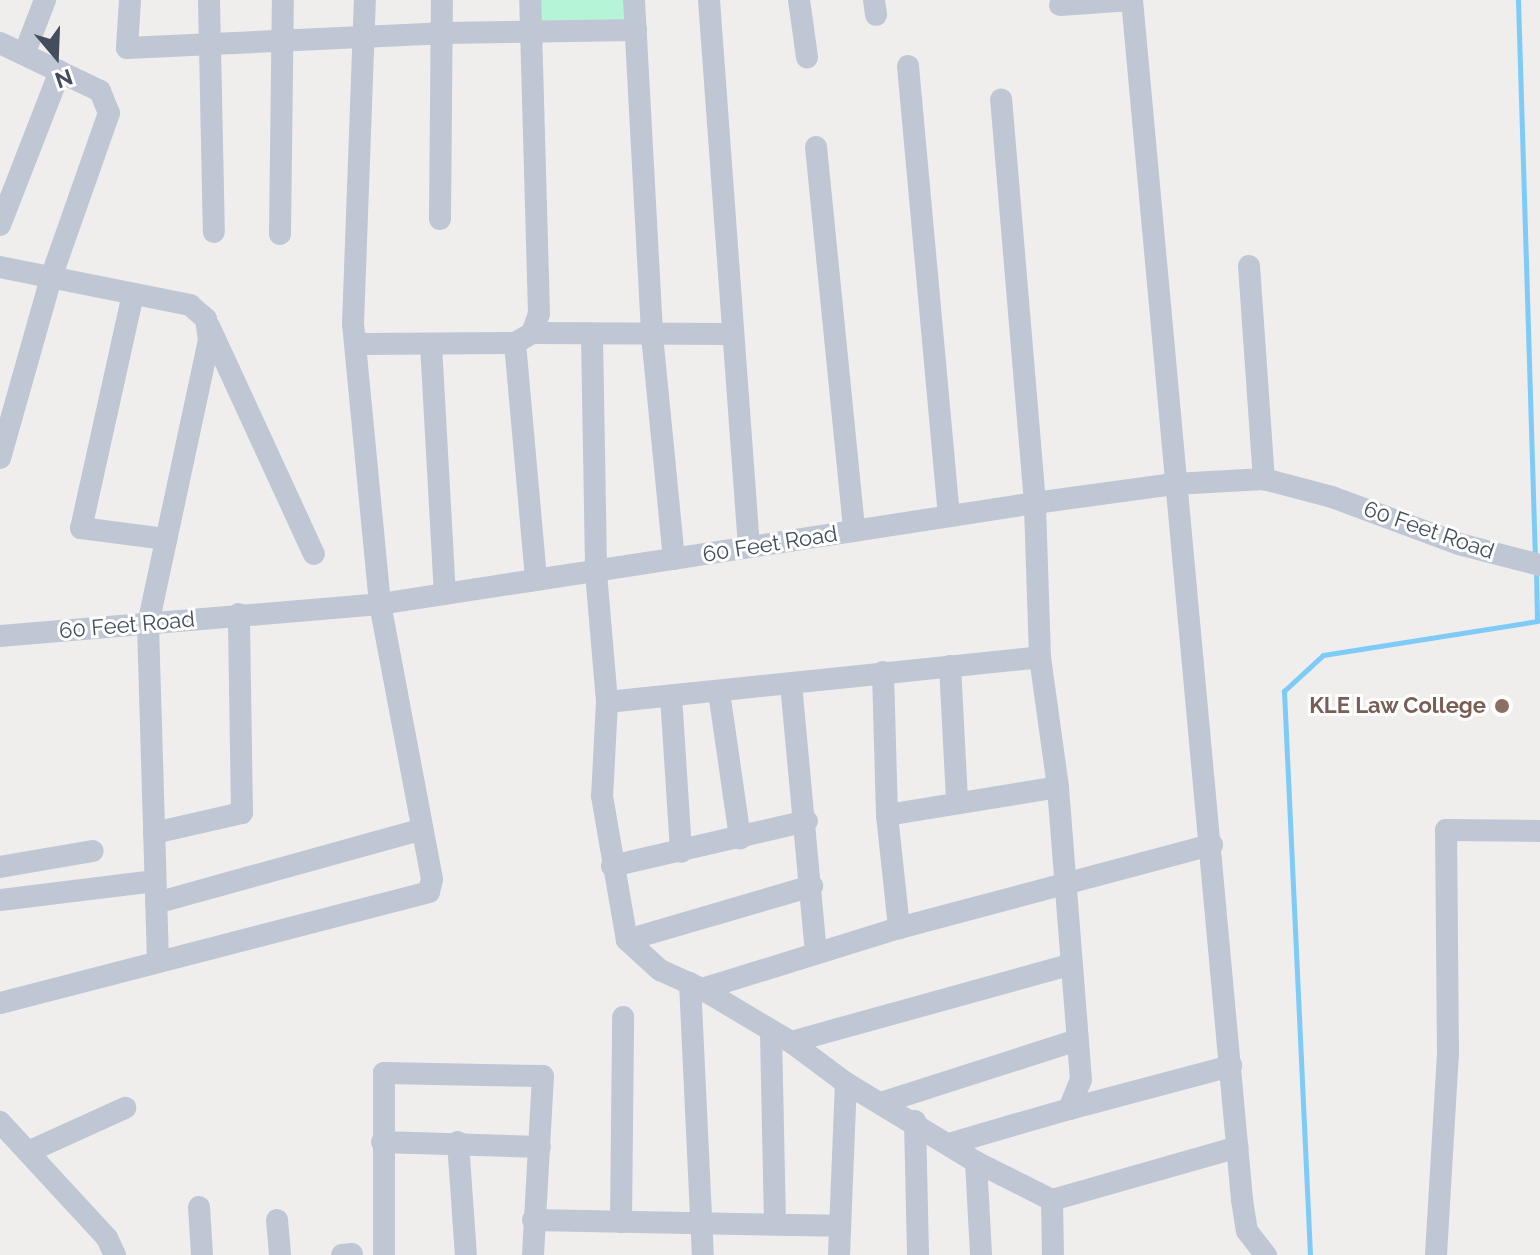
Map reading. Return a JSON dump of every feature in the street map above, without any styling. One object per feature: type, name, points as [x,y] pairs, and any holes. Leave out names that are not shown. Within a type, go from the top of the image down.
[{"type":"street","points":[[25,52],[45,0]]},
{"type":"street","points":[[130,0],[127,48],[442,33],[636,30]]},
{"type":"street","points":[[209,0],[214,232]]},
{"type":"street","points":[[280,234],[283,0]]},
{"type":"street","points":[[0,1003],[418,898],[429,892],[432,879],[419,830],[380,604],[359,344],[353,324],[365,0]]},
{"type":"street","points":[[440,219],[442,0]]},
{"type":"street","points":[[530,0],[539,314],[523,338],[536,580]]},
{"type":"street","points":[[634,0],[652,335],[674,559]]},
{"type":"street","points":[[709,0],[731,334],[749,547]]},
{"type":"street","points":[[799,0],[807,57]]},
{"type":"street","points":[[1060,5],[1132,0],[1174,484],[1212,845],[1238,1147],[1247,1231],[1266,1255]]},
{"type":"street","points":[[0,43],[25,52],[100,91],[109,113],[51,278],[0,458]]},
{"type":"street","points":[[908,66],[949,516]]},
{"type":"street","points":[[0,225],[60,71]]},
{"type":"street","points":[[1001,99],[1035,503],[1040,657],[1058,787],[1069,965],[1081,1080],[1069,1109]]},
{"type":"street","points":[[816,147],[854,531]]},
{"type":"street","points":[[1249,266],[1264,479]]},
{"type":"street","points":[[0,267],[190,305],[206,319],[314,554]]},
{"type":"street","points":[[133,294],[81,528],[166,539]]},
{"type":"street","points":[[158,962],[148,625],[209,340],[206,319]]},
{"type":"street","points":[[359,344],[431,345],[523,338],[731,334]]},
{"type":"street","points":[[592,336],[596,573],[607,702],[602,796],[627,940],[660,970],[696,986],[781,1037],[846,1083],[952,1143],[976,1162],[1052,1200],[1238,1147]]},
{"type":"street","points":[[431,345],[445,594]]},
{"type":"street","name":"60 Feet Road","points":[[0,636],[380,604],[1035,503],[1174,484],[1264,479],[1534,564]]},
{"type":"street","points":[[154,833],[242,813],[239,614]]},
{"type":"street","points":[[607,702],[1040,657]]},
{"type":"street","points":[[950,666],[957,801]]},
{"type":"street","points":[[883,672],[887,815],[899,928]]},
{"type":"street","points":[[791,684],[807,821],[816,952]]},
{"type":"street","points":[[719,692],[740,838]]},
{"type":"street","points":[[671,696],[681,852]]},
{"type":"street","points":[[887,815],[957,801],[1058,787]]},
{"type":"street","points":[[612,866],[807,821]]},
{"type":"street","points":[[0,900],[156,892],[419,830]]},
{"type":"street","points":[[1436,1255],[1448,1055],[1446,830],[1540,831]]},
{"type":"street","points":[[696,986],[899,928],[1065,887],[1212,845]]},
{"type":"street","points":[[0,867],[93,851]]},
{"type":"street","points":[[627,940],[812,886]]},
{"type":"street","points":[[781,1037],[1069,965]]},
{"type":"street","points":[[696,986],[703,1255]]},
{"type":"street","points":[[621,1222],[623,1017]]},
{"type":"street","points":[[775,1224],[781,1037]]},
{"type":"street","points":[[884,1102],[1077,1040]]},
{"type":"street","points":[[952,1143],[1231,1066]]},
{"type":"street","points":[[384,1255],[384,1073],[543,1076],[533,1255]]},
{"type":"street","points":[[839,1255],[846,1083]]},
{"type":"street","points":[[28,1152],[125,1108]]},
{"type":"street","points":[[915,1121],[918,1255]]},
{"type":"street","points":[[0,1122],[107,1238],[115,1255]]},
{"type":"street","points":[[382,1142],[458,1142],[540,1147]]},
{"type":"street","points":[[458,1142],[466,1255]]},
{"type":"street","points":[[976,1162],[981,1255]]},
{"type":"street","points":[[1052,1200],[1053,1255]]},
{"type":"street","points":[[199,1207],[202,1255]]},
{"type":"street","points":[[277,1220],[280,1255]]},
{"type":"street","points":[[533,1220],[701,1220],[838,1226]]},
{"type":"green space","points":[[538,0],[627,0],[627,30],[538,30]]},
{"type":"waterway","points":[[1518,0],[1535,559]]},
{"type":"waterway","points":[[1310,1255],[1284,691],[1323,655],[1537,621],[1536,569]]},
{"type":"place","name":"KLE Law College","points":[[1502,706]]}]
